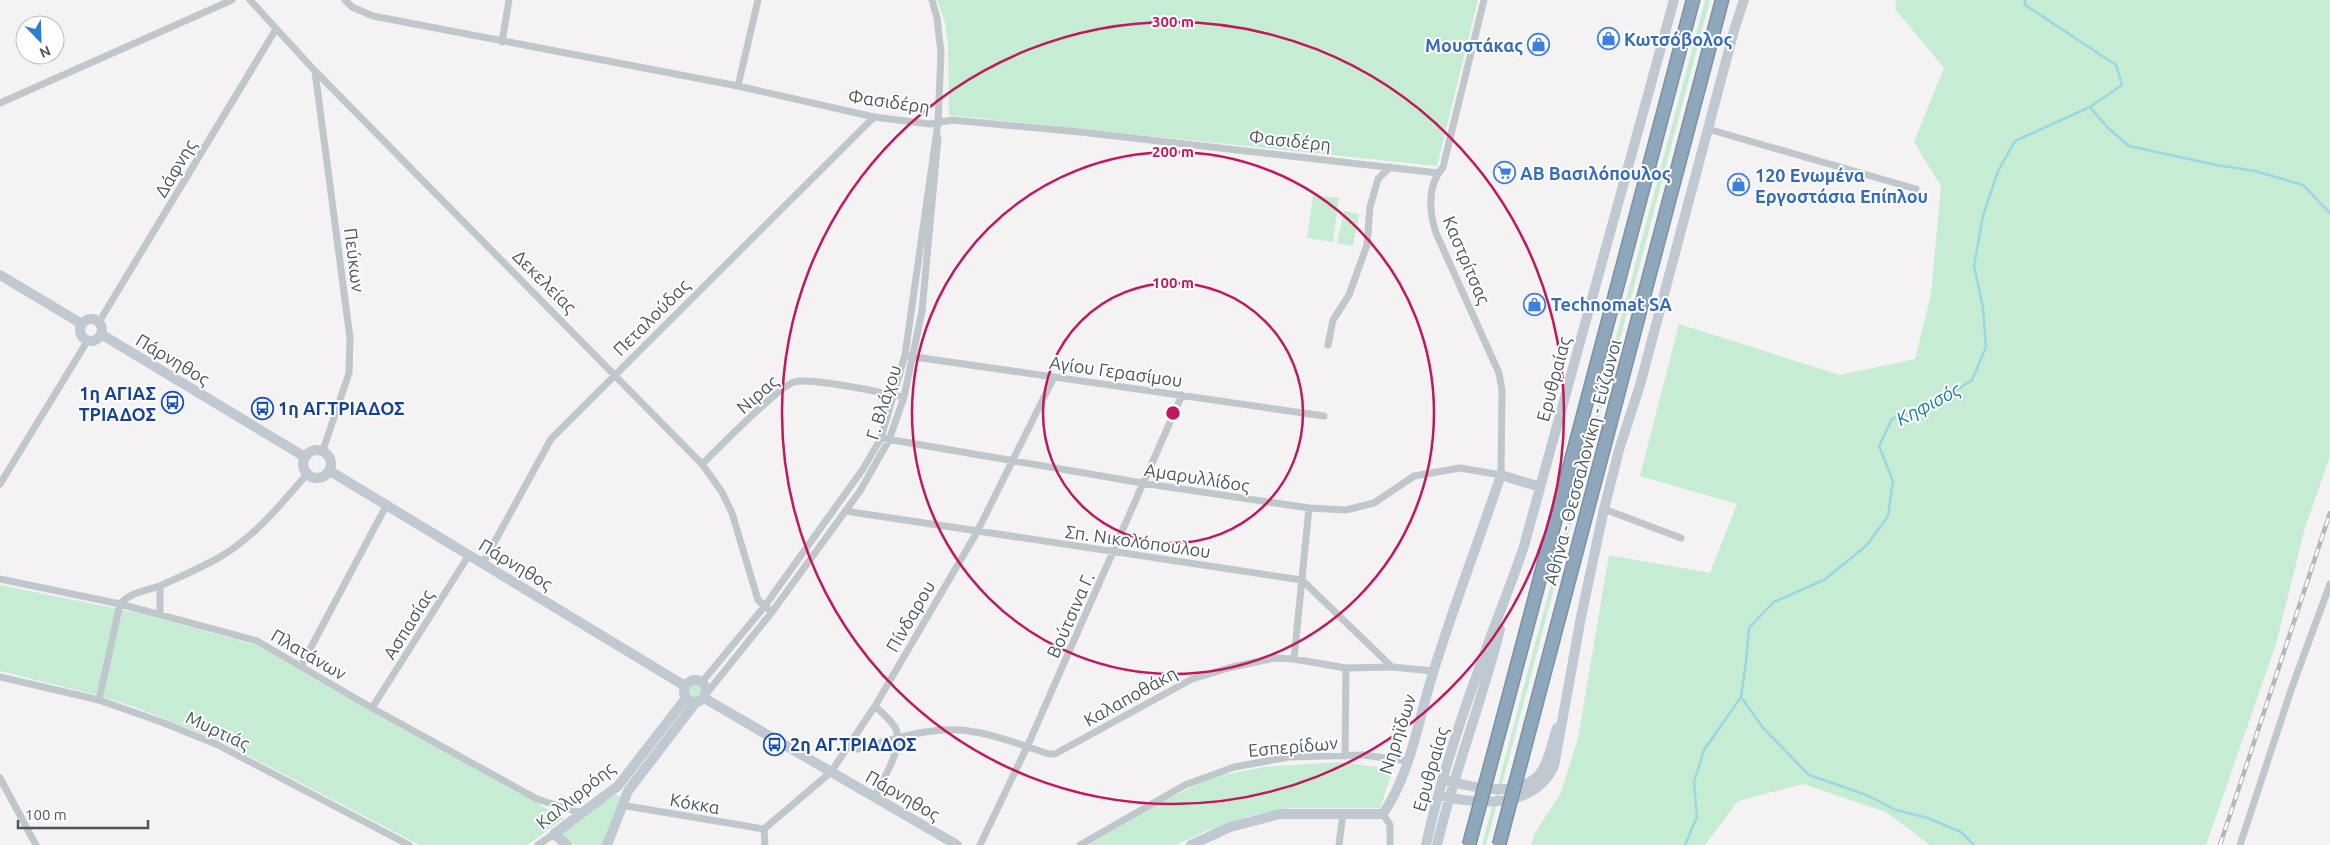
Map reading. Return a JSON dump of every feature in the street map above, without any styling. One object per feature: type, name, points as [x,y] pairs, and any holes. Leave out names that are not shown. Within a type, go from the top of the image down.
[{"type":"highway","name":"Αθήνα - Θεσσαλονίκη - Εύζωνοι","points":[[1469,845],[1693,0]]},
{"type":"highway","name":"Αθήνα - Θεσσαλονίκη - Εύζωνοι","points":[[1499,845],[1722,3]]},
{"type":"street","points":[[0,103],[232,0]]},
{"type":"street","name":"Δεκελείας","points":[[250,0],[315,71],[702,464],[718,485],[729,507],[746,554],[757,596],[764,607]]},
{"type":"street","name":"Φασιδέρη","points":[[346,0],[352,7],[373,16],[738,86],[874,117],[930,124],[952,120],[1070,131],[1438,173]]},
{"type":"street","points":[[502,42],[509,0]]},
{"type":"street","points":[[738,86],[758,0]]},
{"type":"street","name":"Γ. Βλάχου","points":[[702,682],[764,607],[885,439],[894,395],[909,356],[922,311],[939,149],[938,123],[941,53],[932,0]]},
{"type":"street","name":"Καστρίτσας","points":[[1484,0],[1443,168],[1438,173],[1430,197],[1432,221],[1473,312],[1501,382],[1501,476]]},
{"type":"street","name":"Ερυθραίας","points":[[1438,845],[1449,797],[1490,672],[1509,591],[1540,487],[1674,0]]},
{"type":"street","points":[[1438,794],[1485,801],[1513,799],[1540,786],[1551,773],[1556,761],[1563,713],[1604,509],[1619,450],[1643,376],[1744,0]]},
{"type":"street","name":"Δάφνης","points":[[99,322],[276,29]]},
{"type":"street","name":"Πεύκων","points":[[315,71],[350,338],[349,373],[323,450]]},
{"type":"street","name":"Πεταλούδας","points":[[483,563],[551,439],[874,117]]},
{"type":"street","points":[[1708,129],[1916,189]]},
{"type":"street","points":[[1328,345],[1333,320],[1349,295],[1367,245],[1370,207],[1378,179],[1390,167]]},
{"type":"street","points":[[0,275],[82,324]]},
{"type":"street","points":[[82,324],[90,319],[99,322],[102,328],[101,334],[96,339],[88,340]]},
{"type":"street","points":[[82,324],[82,334],[88,340]]},
{"type":"street","name":"Πάρνηθος","points":[[101,334],[305,457]]},
{"type":"street","points":[[0,484],[88,340]]},
{"type":"street","name":"Γ. Βλάχου","points":[[698,698],[772,612],[860,491],[904,397],[909,356]]},
{"type":"street","name":"Αγίου Γερασίμου","points":[[909,356],[1324,416]]},
{"type":"street","name":"Πίνδαρου","points":[[764,829],[831,772],[875,706],[977,532],[1054,377]]},
{"type":"street","name":"Νιρας","points":[[702,464],[778,393],[794,382],[810,382],[904,397]]},
{"type":"street","name":"Βούτσινα Γ.","points":[[980,845],[1027,747],[1182,395]]},
{"type":"street","name":"Αμαρυλλίδος","points":[[885,439],[1012,462],[1309,508],[1346,510],[1374,502],[1414,476],[1460,468],[1501,476]]},
{"type":"street","points":[[314,450],[323,450],[332,460],[330,471],[319,478],[307,474],[303,465],[305,457],[314,450]]},
{"type":"street","name":"Πάρνηθος","points":[[330,471],[686,686]]},
{"type":"street","points":[[99,700],[120,604],[126,597],[160,586],[212,562],[247,539],[271,516],[307,474]]},
{"type":"street","points":[[1501,476],[1540,487]]},
{"type":"street","name":"Νηρηϊδων","points":[[1383,814],[1408,761],[1433,671],[1501,476]]},
{"type":"street","points":[[301,666],[386,506]]},
{"type":"street","points":[[1294,659],[1309,508]]},
{"type":"street","points":[[1604,509],[1681,538]]},
{"type":"street","name":"Σπ. Νικολόπουλου","points":[[845,511],[1302,580]]},
{"type":"street","name":"Ασπασίας","points":[[372,708],[469,555]]},
{"type":"street","name":"Πλατάνων","points":[[0,578],[120,604],[257,642],[537,799],[582,813]]},
{"type":"street","points":[[1302,580],[1392,667]]},
{"type":"street","points":[[2240,845],[2291,690],[2330,584]]},
{"type":"street","points":[[160,586],[160,614]]},
{"type":"street","name":"Ερυθραίας","points":[[1426,845],[1438,794],[1479,667],[1509,591]]},
{"type":"street","points":[[2322,607],[2330,600]]},
{"type":"street","points":[[764,607],[772,612]]},
{"type":"street","name":"Καλαποθάκη","points":[[848,747],[857,749],[898,738],[932,732],[965,730],[1002,738],[1055,754],[1192,679],[1249,663],[1275,658],[1294,659],[1346,668],[1392,667],[1433,671]]},
{"type":"street","points":[[1346,668],[1346,756]]},
{"type":"street","name":"Μυρτιάς","points":[[0,677],[99,700],[164,722],[218,745],[409,845]]},
{"type":"street","points":[[607,845],[622,805],[634,782],[706,688],[702,682],[693,680],[686,686],[684,693],[698,698]]},
{"type":"street","name":"Πάρνηθος","points":[[698,698],[957,845]]},
{"type":"street","name":"Καλλιρρόης","points":[[538,845],[621,782],[698,698]]},
{"type":"street","points":[[874,798],[895,754],[898,738],[894,725],[875,706]]},
{"type":"street","points":[[1443,780],[1488,790],[1520,786],[1534,779],[1546,763],[1563,713]]},
{"type":"street","name":"Εσπερίδων","points":[[1080,845],[1185,785],[1221,770],[1280,758],[1346,756],[1380,757],[1408,761]]},
{"type":"street","points":[[0,778],[36,845]]},
{"type":"street","name":"Κόκκα","points":[[622,805],[764,829]]},
{"type":"street","points":[[1339,845],[1343,813]]},
{"type":"street","points":[[1191,845],[1230,827],[1259,818],[1280,814],[1343,813],[1383,814],[1390,826],[1390,845]]},
{"type":"street","points":[[764,829],[765,845]]},
{"type":"street","points":[[554,834],[567,845]]},
{"type":"green space","points":[[937,0],[1478,0],[1437,166],[949,115],[948,45],[945,22]]},
{"type":"green space","points":[[1705,0],[1710,0],[1486,845],[1482,845]]},
{"type":"green space","points":[[1896,0],[2330,0],[2330,456],[2304,531],[2276,644],[2206,845],[1930,845],[1886,812],[1803,784],[1738,801],[1705,845],[1531,845],[1535,833],[1561,793],[1578,738],[1609,555],[1710,573],[1737,504],[1640,476],[1679,324],[1840,375],[1915,359],[1931,294],[1941,186],[1914,142],[1944,68],[1895,9]]},
{"type":"green space","points":[[1313,195],[1339,198],[1333,242],[1307,238]]},
{"type":"green space","points":[[1344,211],[1359,214],[1353,246],[1337,243]]},
{"type":"green space","points":[[0,585],[138,613],[256,645],[372,712],[564,818],[527,845],[420,845],[222,742],[135,707],[93,694],[0,671]]},
{"type":"green space","points":[[697,685],[700,686],[700,696],[693,697],[690,696],[689,689],[690,686]]},
{"type":"green space","points":[[1338,762],[1393,769],[1380,808],[1290,808],[1249,816],[1206,831],[1176,845],[1088,845],[1165,800],[1213,777],[1264,767]]},
{"type":"green space","points":[[614,795],[619,795],[620,797],[602,845],[575,845],[561,834]]},
{"type":"waterway","name":"Κηφισός","points":[[1685,845],[1697,817],[1694,782],[1704,750],[1741,697],[1749,628],[1774,602],[1824,580],[1867,545],[1888,516],[1893,481],[1879,446],[1892,419],[1940,401],[1972,380],[1986,347],[1983,308],[1974,266],[1983,216],[1998,171],[2015,141],[2090,107],[2122,85],[2116,65],[2025,5],[2025,0]]},
{"type":"waterway","points":[[2090,107],[2108,128],[2129,146],[2216,165],[2255,171],[2303,185],[2330,213]]},
{"type":"waterway","points":[[1741,697],[1764,729],[1809,775],[1869,796],[1896,810],[1928,818],[1961,832],[1974,845]]},
{"type":"railway","points":[[2220,845],[2330,513]]},
{"type":"place","name":"Κωτσόβολος","points":[[1608,39]]},
{"type":"place","name":"Μουστάκας","points":[[1539,45]]},
{"type":"place","name":"ΑΒ Βασιλόπουλος","points":[[1504,173]]},
{"type":"place","name":"120 Ενωμένα Εργοστάσια Επίπλου","points":[[1739,185]]},
{"type":"place","name":"Technomat SA","points":[[1535,304]]},
{"type":"place","name":"1η ΑΓΙΑΣ ΤΡΙΑΔΟΣ","points":[[172,403]]},
{"type":"place","name":"1η ΑΓ.ΤΡΙΑΔΟΣ","points":[[262,408]]},
{"type":"place","name":"2η ΑΓ.ΤΡΙΑΔΟΣ","points":[[774,744]]}]
